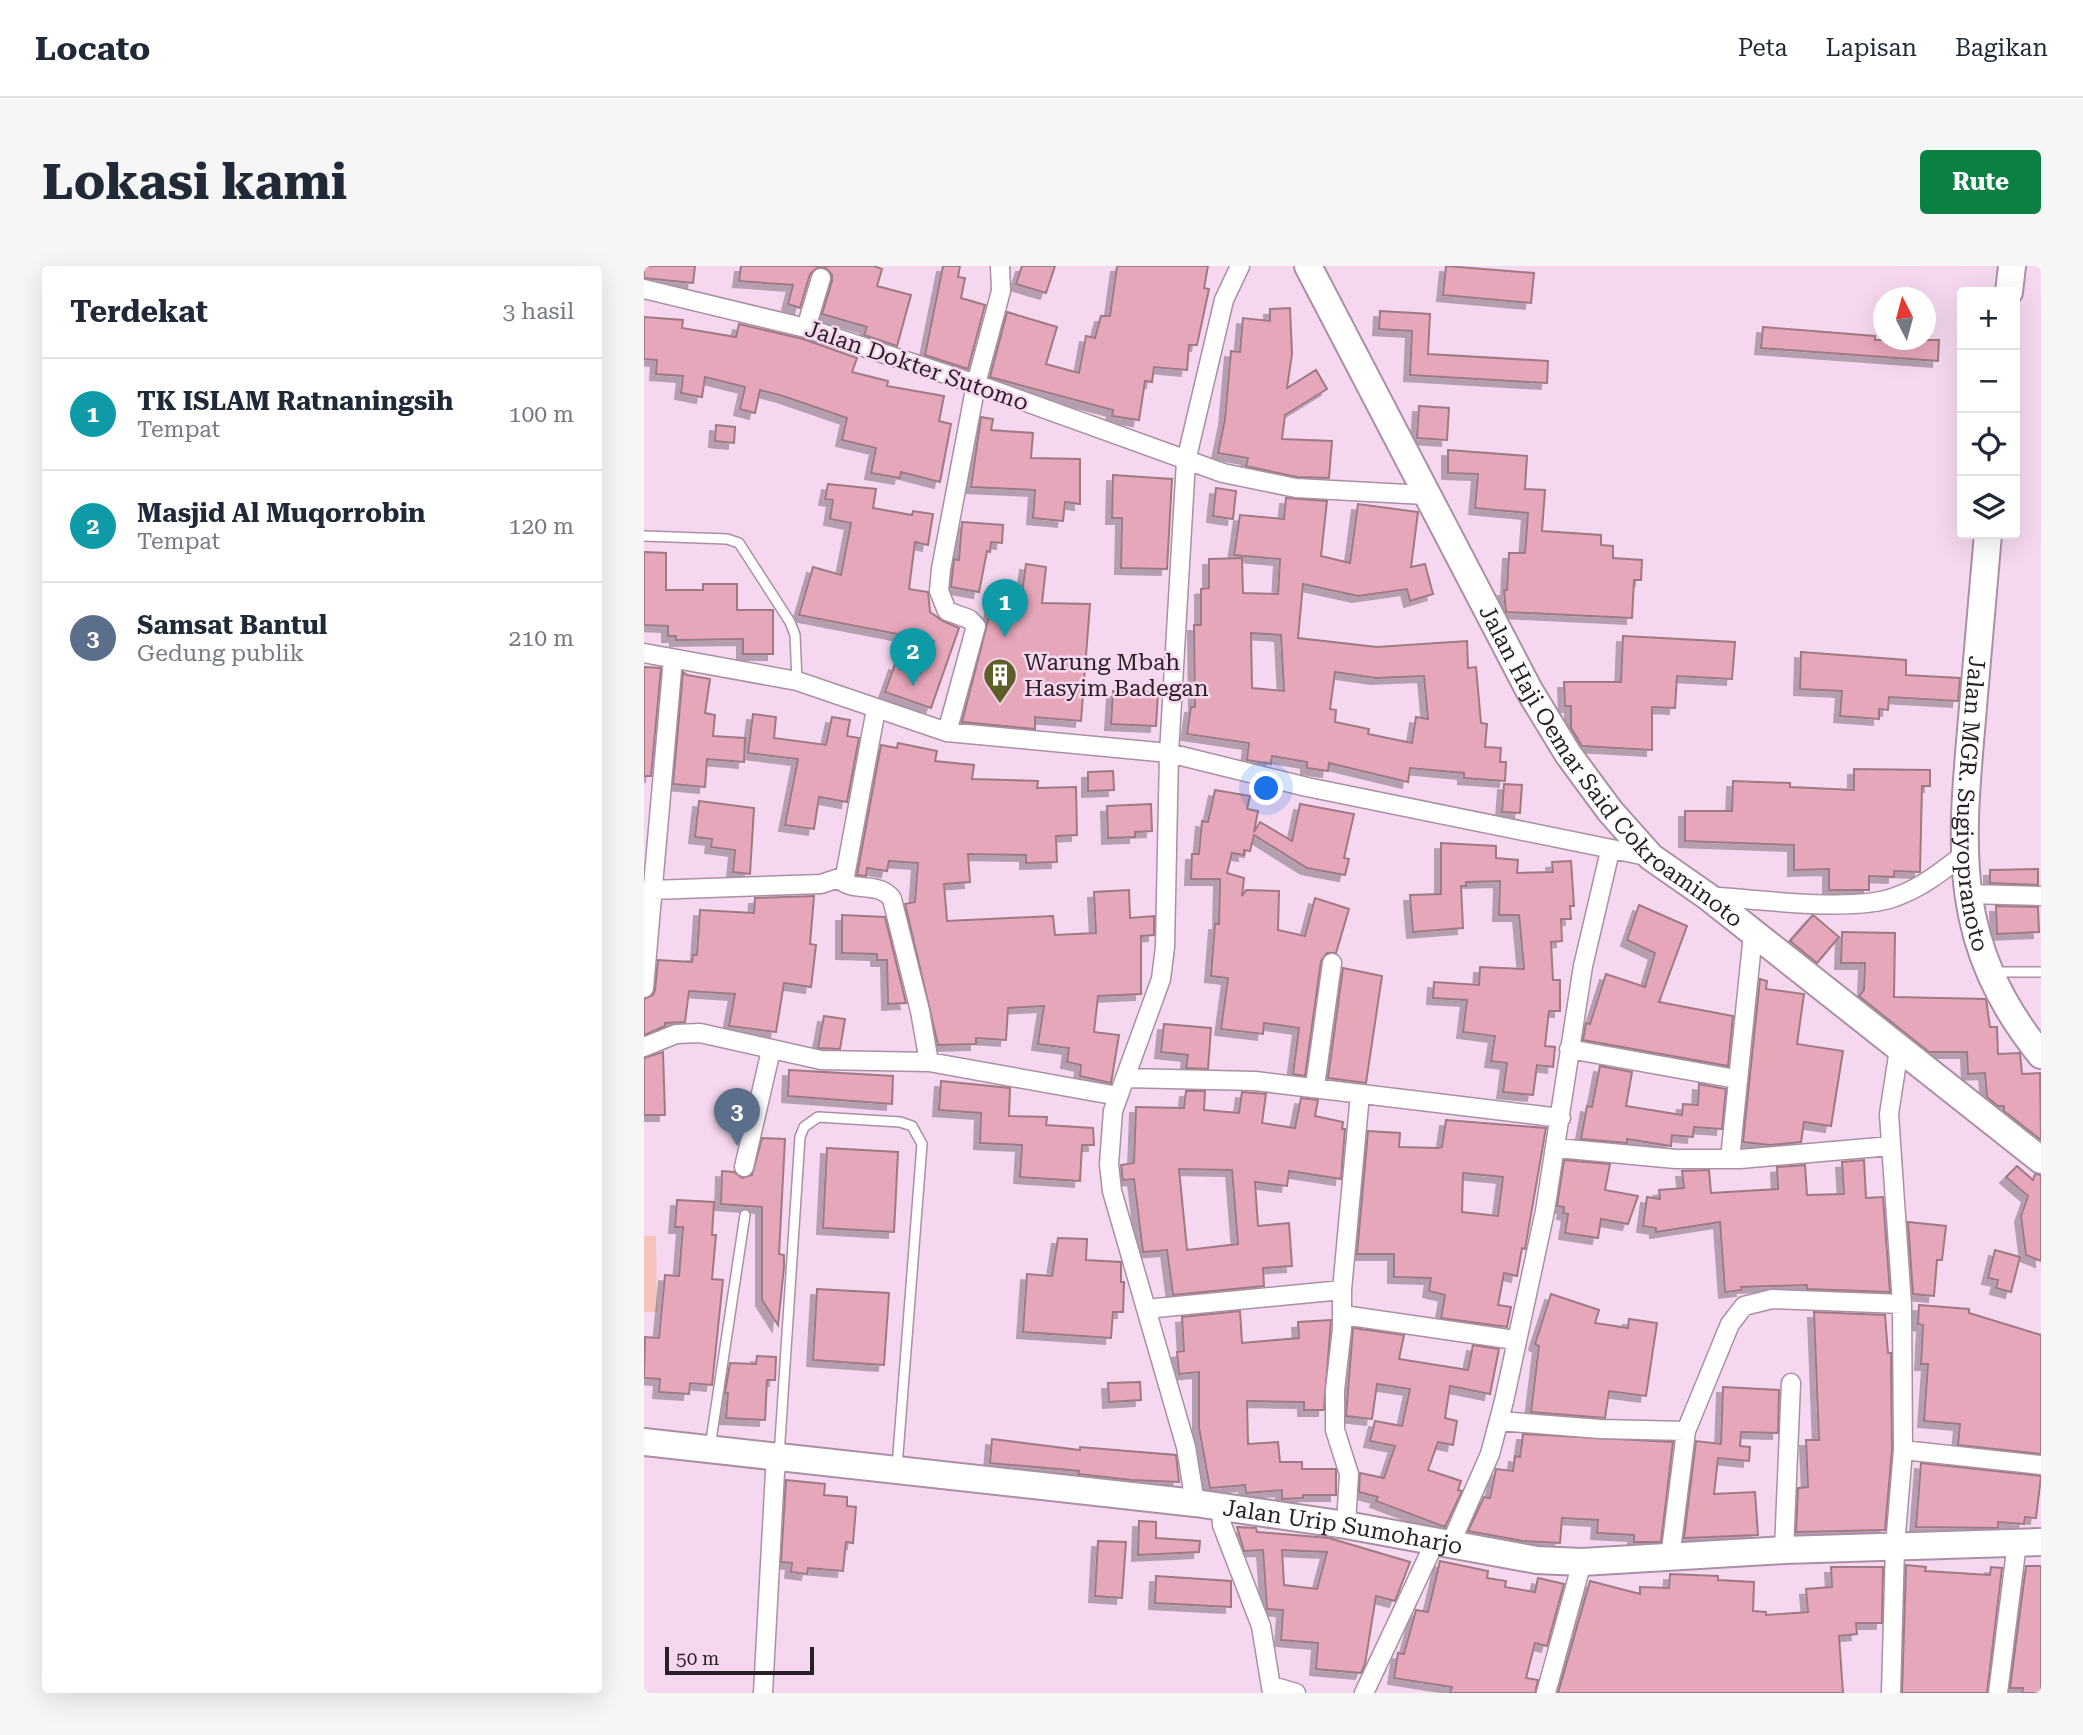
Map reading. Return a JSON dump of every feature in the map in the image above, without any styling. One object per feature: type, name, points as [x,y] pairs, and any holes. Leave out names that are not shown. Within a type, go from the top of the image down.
[{"type":"main road","name":"Jalan Haji Oemar Said Cokroaminoto","points":[[1308,266],[1529,690],[1609,811],[1651,857],[1707,896],[2041,1160]]},
{"type":"main road","points":[[2010,287],[2012,266]]},
{"type":"main road","name":"Jalan MGR. Sugiyopranoto","points":[[1988,539],[1963,855],[1967,894],[1975,932],[1989,971],[2018,1026],[2041,1055]]},
{"type":"main road","name":"Jalan Urip Sumoharjo","points":[[644,1441],[1195,1503],[1346,1525],[1524,1558],[1582,1562],[1784,1550],[2029,1542]]},
{"type":"street","points":[[947,732],[976,626],[969,619],[947,611],[939,591],[952,499],[976,384],[1001,291],[1000,266]]},
{"type":"street","points":[[1195,1503],[1186,1447],[1112,1191],[1109,1138],[1118,1096],[1161,979],[1166,947],[1169,753],[1186,461],[1224,300],[1240,266]]},
{"type":"street","points":[[806,328],[821,278]]},
{"type":"street","name":"Jalan Dokter Sutomo","points":[[644,289],[806,328],[976,384],[1223,473],[1296,488],[1425,495]]},
{"type":"street","points":[[644,653],[797,681],[947,732],[1169,753],[1307,787],[1651,857]]},
{"type":"street","points":[[644,988],[673,659]]},
{"type":"street","points":[[652,890],[821,884],[839,879],[848,872],[876,709]]},
{"type":"street","points":[[1364,1693],[1490,1454],[1557,1148],[1569,1049],[1583,966],[1610,850]]},
{"type":"street","points":[[1707,896],[1858,905],[1893,898],[1922,885],[1963,855]]},
{"type":"street","points":[[839,879],[848,886],[881,890],[892,899],[920,1011],[929,1062]]},
{"type":"street","points":[[1967,894],[2041,896]]},
{"type":"street","points":[[1730,1160],[1736,1079],[1753,934]]},
{"type":"street","points":[[1315,1086],[1332,963]]},
{"type":"street","points":[[644,1047],[676,1034],[691,1032],[821,1060],[929,1062],[1118,1096]]},
{"type":"street","points":[[1569,1049],[1736,1079]]},
{"type":"street","points":[[1891,1693],[1895,1546],[1903,1450],[1902,1304],[1890,1096],[1899,1049]]},
{"type":"street","points":[[744,1167],[771,1050]]},
{"type":"street","points":[[1126,1078],[1255,1080],[1561,1118]]},
{"type":"street","points":[[1346,1525],[1349,1474],[1335,1430],[1335,1390],[1360,1094]]},
{"type":"street","points":[[1557,1148],[1676,1159],[1730,1160],[1891,1146]]},
{"type":"street","points":[[1146,1309],[1342,1290]]},
{"type":"street","points":[[1670,1558],[1686,1431],[1730,1324],[1744,1306],[1772,1298],[1902,1304]]},
{"type":"street","points":[[1343,1315],[1515,1340]]},
{"type":"street","points":[[1784,1550],[1791,1383]]},
{"type":"street","points":[[1499,1421],[1686,1431]]},
{"type":"street","points":[[1903,1450],[2041,1465]]},
{"type":"street","points":[[763,1693],[775,1472],[779,1457]]},
{"type":"street","points":[[1221,1507],[1222,1525],[1261,1626],[1272,1690],[1296,1693]]},
{"type":"street","points":[[1998,1693],[2029,1542]]},
{"type":"street","points":[[1546,1693],[1582,1562]]},
{"type":"lane","points":[[644,536],[727,539],[739,543],[790,622],[795,635],[797,681]]},
{"type":"lane","points":[[1989,971],[2041,972]]},
{"type":"lane","points":[[779,1457],[800,1137],[804,1127],[818,1116],[900,1122],[912,1126],[922,1144],[897,1470]]},
{"type":"lane","points":[[709,1449],[745,1214]]},
{"type":"shaded area","points":[[644,1236],[656,1236],[657,1312],[644,1312]]},
{"type":"building","points":[[644,266],[695,266],[693,283],[644,278]]},
{"type":"building","points":[[741,266],[874,266],[882,269],[877,286],[911,295],[897,346],[864,335],[867,327],[822,314],[832,281],[832,275],[825,267],[818,267],[810,274],[800,308],[788,304],[793,285],[739,281]]},
{"type":"building","points":[[943,266],[960,266],[958,277],[965,278],[961,298],[985,305],[968,369],[925,355]]},
{"type":"building","points":[[1022,266],[1055,266],[1046,293],[1016,284]]},
{"type":"building","points":[[1117,266],[1208,266],[1204,288],[1209,289],[1197,345],[1189,345],[1187,370],[1154,367],[1152,382],[1145,381],[1139,420],[1112,416],[1113,410],[990,377],[1007,312],[1057,327],[1046,364],[1079,373],[1086,336],[1095,338],[1101,316],[1110,316]]},
{"type":"building","points":[[1446,266],[1534,273],[1531,303],[1443,295]]},
{"type":"building","points":[[1290,308],[1292,354],[1287,388],[1316,370],[1327,389],[1285,415],[1282,439],[1332,441],[1329,478],[1297,477],[1246,466],[1248,458],[1218,453],[1225,419],[1231,351],[1240,352],[1243,318],[1270,321],[1270,309]]},
{"type":"building","points":[[1380,311],[1430,314],[1428,354],[1548,361],[1547,383],[1410,375],[1412,331],[1379,329]]},
{"type":"building","points":[[644,317],[683,320],[682,328],[736,337],[739,324],[803,339],[857,358],[852,372],[888,381],[887,386],[944,396],[939,421],[951,424],[940,482],[901,472],[900,478],[871,473],[876,448],[842,440],[847,418],[783,396],[760,390],[755,413],[740,409],[745,387],[705,377],[702,397],[681,393],[683,376],[656,374],[657,360],[644,359]]},
{"type":"building","points":[[1763,327],[1873,336],[1873,350],[1936,350],[1936,340],[1939,340],[1938,361],[1761,348]]},
{"type":"building","points":[[1419,406],[1449,408],[1447,440],[1417,438]]},
{"type":"building","points":[[981,417],[993,419],[991,430],[1033,433],[1031,458],[1080,459],[1080,504],[1065,502],[1063,521],[1033,518],[1035,490],[971,487]]},
{"type":"building","points":[[716,425],[735,427],[734,443],[715,441]]},
{"type":"building","points":[[1448,450],[1527,456],[1525,489],[1545,490],[1542,531],[1601,535],[1601,545],[1613,546],[1613,558],[1642,560],[1641,580],[1634,580],[1632,618],[1506,612],[1504,590],[1507,590],[1509,553],[1525,553],[1528,513],[1475,508],[1478,474],[1448,473]]},
{"type":"building","points":[[1113,475],[1172,479],[1167,569],[1121,568],[1122,518],[1112,518]]},
{"type":"building","points":[[828,484],[876,489],[873,508],[912,515],[913,511],[933,514],[928,545],[915,542],[909,589],[928,592],[930,612],[959,628],[931,708],[885,692],[895,664],[921,673],[934,641],[799,615],[813,567],[841,575],[851,523],[830,519],[833,500],[825,499]]},
{"type":"building","points":[[1216,488],[1236,491],[1233,519],[1213,516]]},
{"type":"building","points":[[1286,498],[1327,501],[1321,556],[1350,563],[1358,504],[1418,512],[1411,567],[1425,564],[1433,594],[1410,601],[1407,589],[1358,596],[1303,584],[1298,638],[1377,647],[1467,641],[1468,668],[1476,667],[1481,723],[1487,724],[1485,747],[1501,748],[1500,762],[1506,762],[1505,781],[1464,778],[1464,773],[1410,768],[1408,782],[1329,763],[1328,771],[1307,768],[1307,762],[1272,756],[1271,764],[1247,760],[1249,743],[1187,734],[1191,707],[1195,707],[1194,625],[1201,625],[1201,589],[1209,588],[1209,559],[1242,558],[1243,593],[1278,594],[1280,559],[1234,555],[1240,515],[1284,519]],"holes":[[[1251,633],[1281,635],[1284,691],[1252,688]],[[1335,672],[1376,678],[1424,676],[1428,719],[1416,717],[1412,743],[1368,734],[1369,729],[1335,722],[1336,710],[1330,709]]]},
{"type":"building","points":[[962,522],[1003,525],[1002,543],[991,542],[990,552],[987,551],[979,592],[951,587],[954,559],[959,560]]},
{"type":"building","points":[[644,552],[666,553],[666,590],[703,590],[703,584],[737,584],[737,610],[773,610],[773,654],[743,654],[743,639],[676,640],[676,636],[668,636],[668,626],[644,625]]},
{"type":"building","points":[[1026,564],[1046,567],[1042,603],[1090,604],[1081,721],[1035,717],[1035,729],[962,722],[994,597],[1021,600]]},
{"type":"building","points":[[1623,636],[1735,642],[1732,679],[1677,676],[1675,708],[1652,707],[1652,750],[1582,746],[1571,728],[1571,706],[1565,706],[1564,682],[1621,682]]},
{"type":"building","points":[[1801,652],[1906,660],[1906,675],[1960,678],[1958,701],[1889,697],[1888,710],[1879,709],[1879,719],[1840,716],[1842,691],[1800,689]]},
{"type":"building","points":[[644,667],[661,668],[651,776],[644,776]]},
{"type":"building","points":[[683,672],[710,679],[705,713],[715,715],[713,736],[745,738],[744,762],[707,759],[705,787],[673,784]]},
{"type":"building","points":[[1113,691],[1158,693],[1156,726],[1111,724]]},
{"type":"building","points":[[753,714],[776,717],[774,738],[826,745],[832,717],[850,720],[847,736],[859,738],[847,802],[819,797],[814,829],[785,825],[798,759],[748,753]]},
{"type":"building","points":[[898,743],[937,751],[935,761],[974,765],[972,779],[1038,781],[1037,788],[1076,787],[1077,835],[1056,836],[1057,862],[1026,863],[1026,855],[968,854],[970,882],[944,884],[947,921],[1053,916],[1055,935],[1096,933],[1094,892],[1129,890],[1130,918],[1154,916],[1154,935],[1141,936],[1141,994],[1098,996],[1094,1032],[1119,1035],[1111,1083],[1080,1076],[1081,1065],[1067,1062],[1069,1048],[1038,1044],[1044,1006],[1008,1008],[1006,1040],[976,1038],[976,1044],[938,1045],[905,904],[915,902],[918,863],[889,861],[887,871],[867,868],[866,876],[857,875],[881,745],[897,748]]},
{"type":"building","points":[[1854,769],[1930,770],[1930,786],[1922,786],[1920,872],[1894,871],[1894,877],[1869,876],[1869,890],[1829,890],[1829,869],[1794,870],[1794,845],[1685,841],[1685,811],[1732,811],[1733,781],[1790,783],[1790,787],[1854,790]]},
{"type":"building","points":[[1113,771],[1114,790],[1088,791],[1088,772]]},
{"type":"building","points":[[1504,784],[1522,785],[1520,813],[1502,812]]},
{"type":"building","points":[[1215,790],[1250,796],[1247,809],[1258,811],[1254,832],[1260,822],[1292,841],[1300,804],[1354,814],[1344,858],[1349,859],[1345,875],[1307,868],[1254,835],[1250,851],[1244,850],[1244,855],[1232,853],[1227,873],[1244,878],[1242,896],[1246,890],[1279,891],[1278,930],[1305,936],[1315,898],[1349,909],[1336,953],[1327,953],[1321,961],[1305,1076],[1293,1074],[1299,1028],[1264,1023],[1263,1034],[1221,1029],[1228,978],[1211,976],[1215,924],[1219,924],[1220,879],[1191,879],[1192,854],[1199,854],[1202,821],[1208,822]]},
{"type":"building","points":[[699,801],[754,808],[750,874],[733,872],[735,850],[711,847],[712,839],[695,837]]},
{"type":"building","points":[[1151,804],[1152,831],[1135,832],[1135,837],[1108,838],[1107,806]]},
{"type":"building","points":[[1441,843],[1496,846],[1496,858],[1518,860],[1517,873],[1553,872],[1552,862],[1571,861],[1574,906],[1570,906],[1571,919],[1561,919],[1562,941],[1551,942],[1553,980],[1560,980],[1560,1011],[1549,1011],[1545,1046],[1555,1047],[1553,1067],[1537,1065],[1533,1095],[1503,1092],[1507,1063],[1491,1061],[1495,1036],[1463,1032],[1467,1000],[1433,998],[1434,982],[1479,985],[1480,967],[1524,969],[1519,915],[1499,915],[1500,881],[1466,882],[1466,886],[1461,886],[1463,928],[1413,932],[1410,895],[1441,894]]},
{"type":"building","points":[[2038,869],[2038,885],[1990,883],[1990,870]]},
{"type":"building","points":[[814,896],[810,944],[816,945],[811,987],[784,983],[776,1032],[729,1026],[735,994],[689,991],[685,1022],[665,1023],[665,1026],[644,1035],[644,999],[653,995],[655,990],[658,960],[692,962],[693,955],[697,955],[700,910],[754,913],[755,898]]},
{"type":"building","points":[[1639,905],[1687,926],[1659,1002],[1733,1016],[1728,1066],[1583,1040],[1586,1023],[1590,1024],[1606,974],[1645,987],[1655,953],[1627,940]]},
{"type":"building","points":[[1996,906],[2038,907],[2039,932],[1997,934]]},
{"type":"building","points":[[842,915],[885,917],[906,1003],[888,1004],[887,960],[877,960],[877,954],[842,953]]},
{"type":"building","points":[[1813,915],[1839,937],[1817,963],[1790,941]]},
{"type":"building","points":[[1842,932],[1895,933],[1894,997],[1986,999],[1990,1027],[1997,1027],[1998,1054],[2020,1053],[2022,1074],[2040,1073],[2041,1140],[2004,1111],[2004,1106],[1998,1106],[1987,1097],[1985,1073],[1968,1074],[1967,1052],[1929,1052],[1859,996],[1864,990],[1865,963],[1841,963]]},
{"type":"building","points":[[1343,968],[1382,976],[1366,1083],[1328,1078]]},
{"type":"building","points":[[1760,979],[1767,981],[1766,989],[1804,994],[1797,1044],[1843,1051],[1831,1126],[1804,1122],[1801,1142],[1770,1145],[1743,1142]]},
{"type":"building","points":[[824,1016],[845,1019],[840,1049],[818,1048]]},
{"type":"building","points":[[1164,1024],[1211,1028],[1208,1069],[1186,1068],[1188,1055],[1161,1052]]},
{"type":"building","points":[[663,1052],[665,1115],[644,1115],[644,1058]]},
{"type":"building","points":[[1600,1066],[1632,1072],[1626,1106],[1682,1115],[1683,1104],[1698,1105],[1699,1084],[1726,1089],[1722,1129],[1694,1127],[1693,1137],[1672,1135],[1671,1146],[1627,1139],[1627,1143],[1581,1139],[1587,1106],[1592,1107]]},
{"type":"building","points":[[789,1070],[893,1076],[892,1104],[788,1096]]},
{"type":"building","points":[[941,1081],[1010,1088],[1009,1116],[1047,1117],[1046,1125],[1093,1128],[1094,1145],[1082,1145],[1080,1181],[1020,1177],[1022,1145],[980,1143],[981,1113],[939,1110]]},
{"type":"building","points":[[1186,1091],[1205,1091],[1204,1110],[1239,1113],[1242,1092],[1266,1094],[1262,1123],[1295,1128],[1301,1098],[1318,1100],[1315,1116],[1343,1122],[1342,1129],[1345,1129],[1341,1179],[1289,1171],[1287,1186],[1255,1182],[1258,1226],[1289,1223],[1292,1266],[1263,1268],[1264,1286],[1173,1295],[1167,1250],[1143,1252],[1134,1179],[1123,1180],[1121,1165],[1134,1163],[1136,1107],[1184,1108]],"holes":[[[1179,1169],[1232,1170],[1238,1244],[1187,1250]]]},
{"type":"building","points":[[1446,1120],[1546,1128],[1525,1249],[1522,1248],[1517,1276],[1504,1273],[1498,1305],[1511,1307],[1507,1327],[1441,1318],[1445,1295],[1429,1291],[1431,1278],[1394,1277],[1394,1254],[1357,1254],[1368,1131],[1400,1133],[1399,1147],[1442,1147]],"holes":[[[1463,1173],[1503,1177],[1498,1216],[1462,1212]]]},
{"type":"building","points":[[762,1138],[785,1139],[779,1254],[784,1255],[784,1267],[778,1325],[762,1300],[762,1207],[721,1204],[722,1171],[734,1172],[742,1178],[752,1175]]},
{"type":"building","points":[[827,1148],[898,1152],[894,1232],[823,1228]]},
{"type":"building","points":[[1564,1160],[1610,1164],[1605,1190],[1638,1196],[1628,1224],[1601,1219],[1598,1238],[1565,1233],[1568,1214],[1563,1213],[1564,1207],[1557,1206]]},
{"type":"building","points":[[1864,1160],[1866,1198],[1883,1197],[1890,1292],[1807,1289],[1807,1285],[1741,1287],[1742,1290],[1725,1292],[1720,1222],[1656,1232],[1656,1228],[1643,1226],[1647,1197],[1660,1199],[1659,1190],[1684,1188],[1682,1171],[1709,1170],[1711,1193],[1778,1189],[1777,1167],[1805,1165],[1807,1195],[1844,1194],[1842,1162]]},
{"type":"building","points":[[2017,1166],[2033,1180],[2035,1174],[2041,1175],[2041,1261],[2026,1255],[2021,1216],[2028,1196],[2006,1177]]},
{"type":"building","points":[[677,1200],[714,1202],[712,1235],[716,1235],[712,1279],[723,1280],[712,1385],[690,1383],[689,1394],[659,1392],[660,1379],[644,1378],[645,1337],[659,1338],[665,1275],[679,1276],[683,1227],[675,1227]]},
{"type":"building","points":[[1908,1222],[1946,1226],[1942,1260],[1937,1260],[1934,1296],[1913,1294]]},
{"type":"building","points":[[1058,1238],[1087,1239],[1086,1260],[1121,1262],[1121,1282],[1124,1282],[1123,1312],[1113,1312],[1111,1338],[1023,1332],[1027,1274],[1052,1276]]},
{"type":"building","points":[[1995,1250],[2020,1257],[2011,1292],[1996,1288],[1998,1280],[1988,1278]]},
{"type":"building","points":[[817,1289],[889,1293],[884,1365],[813,1360]]},
{"type":"building","points":[[1551,1294],[1599,1310],[1595,1323],[1628,1328],[1629,1319],[1657,1323],[1646,1396],[1609,1391],[1605,1418],[1531,1412],[1539,1346],[1535,1344]]},
{"type":"building","points":[[1919,1305],[1969,1309],[1969,1313],[2041,1335],[2041,1454],[1958,1445],[1960,1424],[1924,1421],[1928,1364],[1921,1364],[1923,1325],[1918,1324]]},
{"type":"building","points":[[1240,1311],[1242,1343],[1299,1338],[1298,1322],[1331,1320],[1324,1410],[1304,1410],[1304,1402],[1247,1401],[1248,1444],[1278,1442],[1280,1462],[1302,1462],[1302,1469],[1336,1469],[1336,1495],[1303,1495],[1303,1498],[1282,1499],[1282,1490],[1246,1493],[1245,1485],[1210,1488],[1199,1428],[1199,1372],[1179,1374],[1177,1352],[1184,1351],[1182,1317]]},
{"type":"building","points":[[1814,1312],[1885,1315],[1888,1353],[1891,1353],[1892,1450],[1885,1530],[1796,1532],[1798,1488],[1808,1487],[1806,1440],[1819,1440]]},
{"type":"building","points":[[1353,1328],[1404,1335],[1399,1359],[1468,1370],[1473,1345],[1499,1349],[1490,1394],[1450,1386],[1445,1418],[1457,1421],[1453,1445],[1438,1442],[1428,1470],[1461,1481],[1458,1490],[1462,1491],[1445,1527],[1376,1501],[1378,1497],[1359,1492],[1360,1473],[1384,1478],[1395,1446],[1370,1441],[1375,1421],[1402,1426],[1410,1389],[1377,1384],[1372,1419],[1346,1416]]},
{"type":"building","points":[[757,1356],[776,1357],[775,1380],[767,1380],[765,1420],[726,1418],[728,1393],[725,1393],[730,1363],[756,1364]]},
{"type":"building","points":[[1140,1382],[1141,1400],[1109,1402],[1108,1383]]},
{"type":"building","points":[[1723,1387],[1779,1390],[1778,1433],[1741,1432],[1740,1446],[1750,1447],[1749,1461],[1718,1458],[1714,1494],[1755,1492],[1758,1535],[1684,1538],[1696,1441],[1721,1444]]},
{"type":"building","points":[[1523,1434],[1673,1442],[1661,1542],[1634,1542],[1634,1535],[1597,1533],[1598,1520],[1562,1518],[1560,1543],[1523,1541],[1468,1531],[1484,1497],[1490,1498],[1496,1469],[1513,1471],[1515,1456],[1520,1457]]},
{"type":"building","points":[[992,1439],[1080,1450],[1080,1447],[1176,1455],[1179,1482],[1132,1480],[1078,1474],[1079,1471],[990,1463]]},
{"type":"building","points":[[1921,1463],[2041,1476],[2036,1518],[2025,1517],[2024,1524],[1998,1522],[1998,1528],[1916,1527]]},
{"type":"building","points":[[786,1480],[825,1484],[824,1495],[847,1497],[847,1506],[856,1507],[853,1543],[846,1542],[843,1571],[808,1568],[807,1574],[791,1572],[792,1563],[781,1562]]},
{"type":"building","points":[[1139,1521],[1156,1522],[1156,1538],[1200,1541],[1199,1552],[1138,1555]]},
{"type":"building","points":[[1237,1527],[1256,1528],[1257,1532],[1329,1538],[1410,1562],[1395,1601],[1376,1596],[1365,1664],[1361,1673],[1316,1669],[1318,1643],[1281,1640],[1283,1610],[1267,1609],[1263,1550],[1244,1551]],"holes":[[[1282,1550],[1327,1552],[1317,1589],[1284,1585]]]},
{"type":"building","points":[[1098,1541],[1126,1542],[1122,1598],[1095,1596]]},
{"type":"building","points":[[1440,1561],[1488,1571],[1487,1578],[1506,1581],[1505,1587],[1535,1592],[1538,1578],[1564,1584],[1547,1646],[1535,1643],[1526,1678],[1538,1680],[1535,1693],[1450,1693],[1452,1687],[1394,1678],[1398,1653],[1404,1654],[1416,1610],[1428,1612]]},
{"type":"building","points":[[1906,1565],[1926,1567],[1925,1571],[1990,1575],[1991,1567],[2002,1568],[1987,1693],[1902,1693]]},
{"type":"building","points":[[2026,1566],[2041,1566],[2041,1693],[2022,1693],[2023,1688],[2010,1688]]},
{"type":"building","points":[[1831,1567],[1883,1567],[1882,1623],[1856,1623],[1857,1634],[1839,1636],[1843,1693],[1558,1693],[1590,1581],[1640,1594],[1640,1587],[1669,1588],[1670,1574],[1718,1576],[1718,1580],[1754,1582],[1753,1611],[1766,1612],[1766,1615],[1808,1612],[1806,1589],[1832,1587]]},
{"type":"building","points":[[1156,1576],[1231,1581],[1231,1607],[1155,1603]]},
{"type":"place","name":"TK ISLAM Ratnaningsih","points":[[1005,637]]},
{"type":"place","name":"Masjid Al Muqorrobin","points":[[913,686]]},
{"type":"place","name":"Warung Mbah Hasyim Badegan","points":[[1000,705]]},
{"type":"place","name":"Samsat Bantul","points":[[737,1146]]}]
